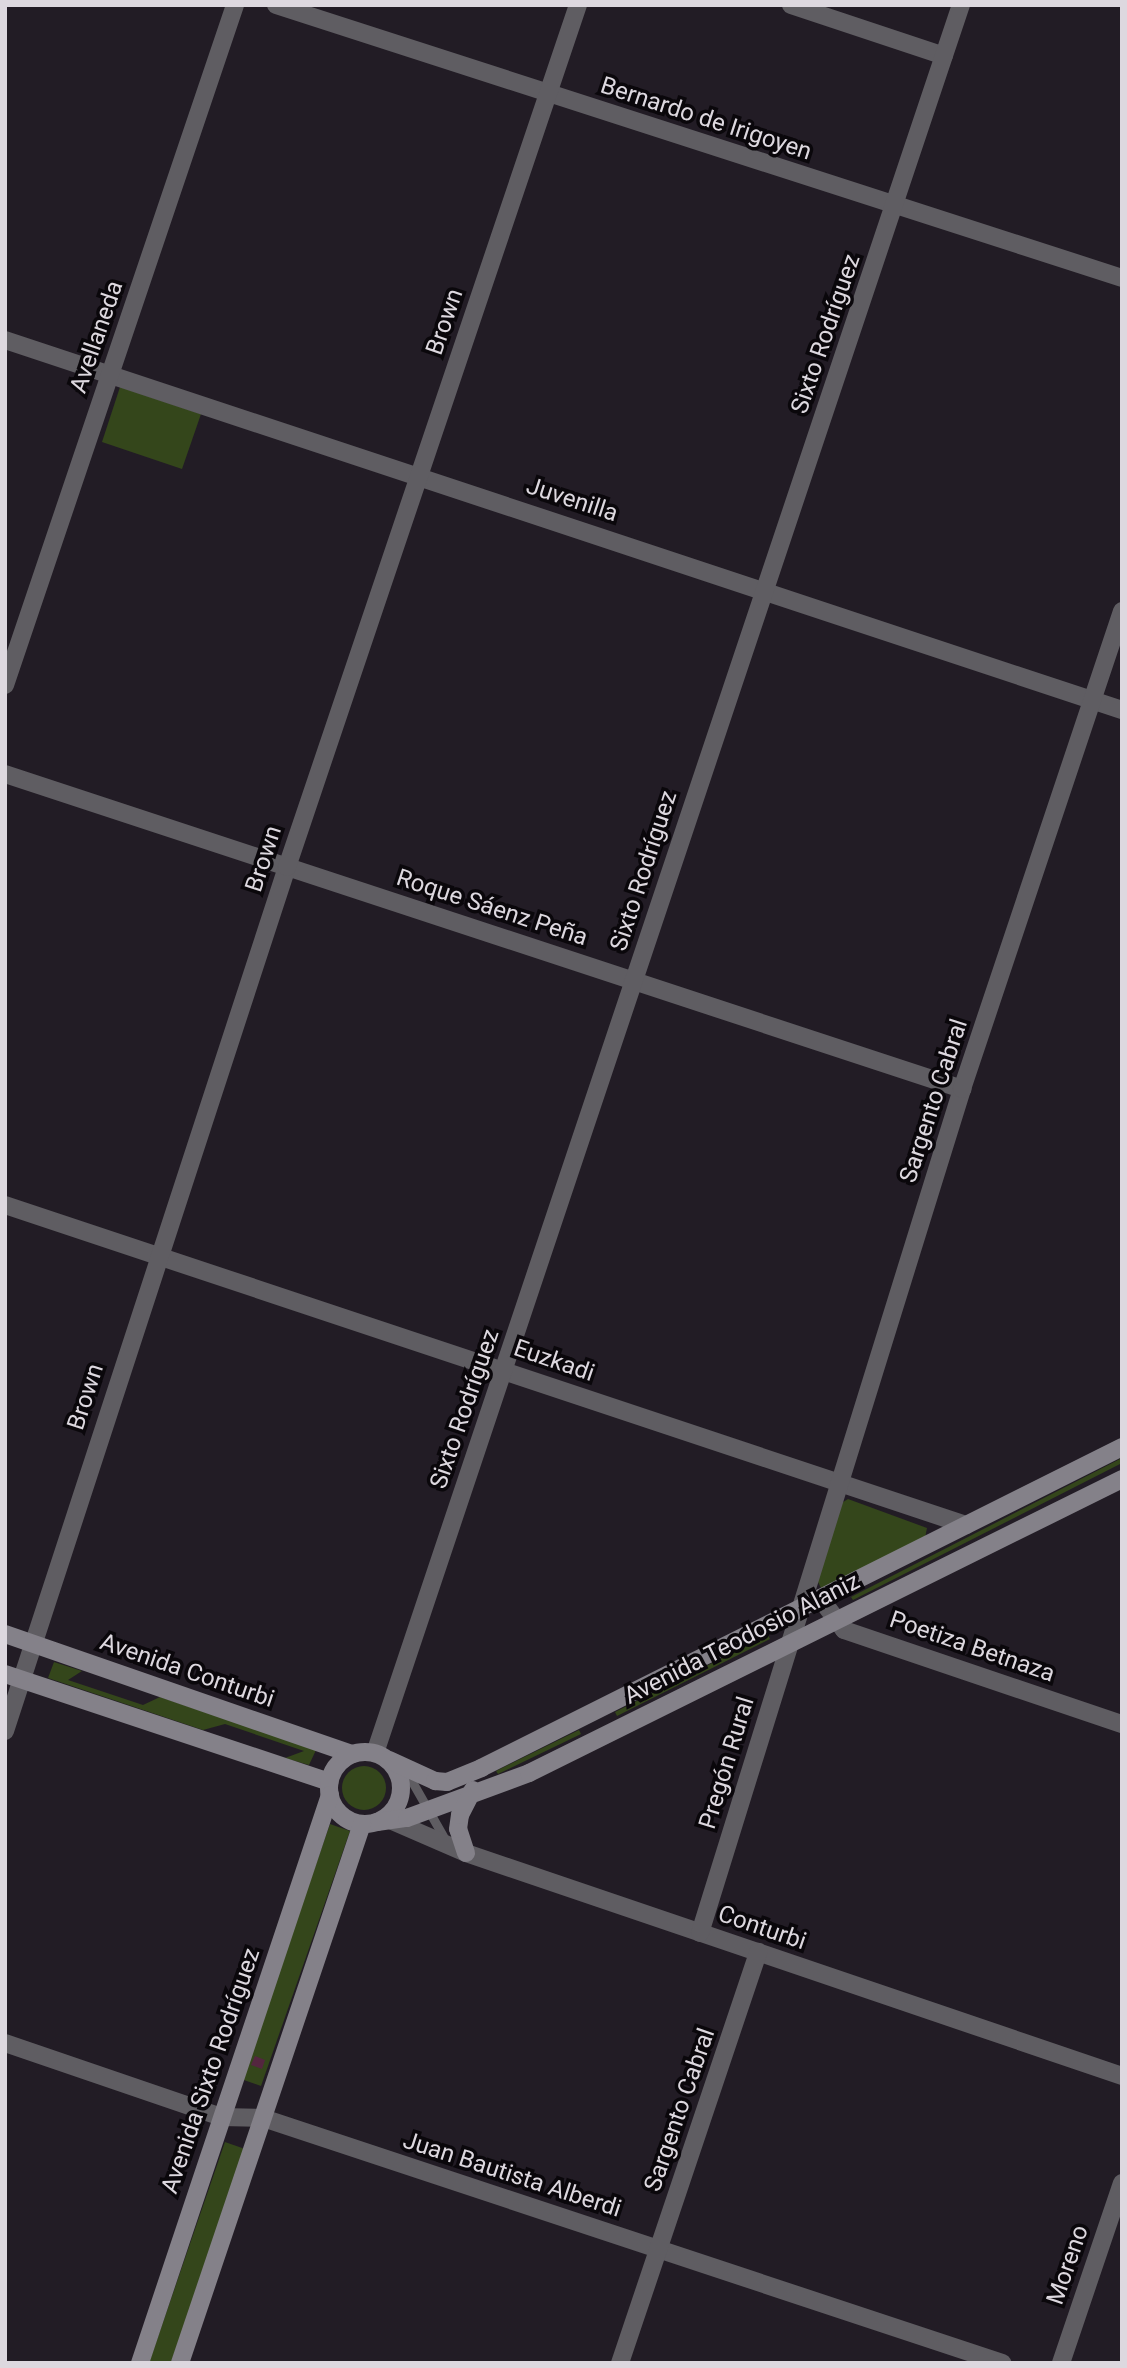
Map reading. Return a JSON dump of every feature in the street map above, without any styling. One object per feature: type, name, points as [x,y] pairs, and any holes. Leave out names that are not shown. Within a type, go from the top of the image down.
[{"type":"main road","name":"Avenida Teodosio Alaniz","points":[[382,1756],[405,1769],[447,1782],[494,1762],[1122,1447]]},
{"type":"main road","name":"Avenida Teodosio Alaniz","points":[[376,1822],[428,1810],[469,1796],[600,1737],[1122,1479]]},
{"type":"main road","name":"Avenida Conturbi","points":[[5,1634],[352,1754]]},
{"type":"main road","points":[[14,1676],[330,1788]]},
{"type":"main road","points":[[589,1714],[600,1737]]},
{"type":"main road","points":[[180,2363],[263,2118],[376,1822],[394,1809],[401,1789],[382,1756],[352,1754],[337,1765],[330,1788],[345,1818],[376,1822]]},
{"type":"main road","points":[[466,1853],[458,1829],[469,1796],[494,1762]]},
{"type":"main road","name":"Avenida Sixto Rodríguez","points":[[140,2363],[330,1788]]},
{"type":"street","name":"Avellaneda","points":[[5,685],[235,5]]},
{"type":"street","name":"Bernardo de Irigoyen","points":[[276,5],[1122,278]]},
{"type":"street","name":"Brown","points":[[5,1731],[14,1676],[32,1643],[287,867],[578,5]]},
{"type":"street","points":[[791,5],[944,56]]},
{"type":"street","name":"Sixto Rodríguez","points":[[382,1756],[504,1370],[764,589],[896,206],[961,5]]},
{"type":"street","name":"Juvenilla","points":[[5,340],[764,589],[1122,710]]},
{"type":"street","name":"Sargento Cabral","points":[[800,1608],[962,1089],[1122,611]]},
{"type":"street","name":"Roque Sáenz Peña","points":[[5,774],[962,1089]]},
{"type":"street","name":"Euzkadi","points":[[5,1205],[966,1525]]},
{"type":"street","points":[[820,1598],[834,1622]]},
{"type":"street","name":"Pregón Rural","points":[[700,1933],[800,1608]]},
{"type":"street","name":"Poetiza Betnaza","points":[[834,1622],[844,1630],[1122,1724]]},
{"type":"street","name":"Conturbi","points":[[376,1822],[1122,2076]]},
{"type":"street","name":"Sargento Cabral","points":[[620,2363],[758,1952]]},
{"type":"street","name":"Juan Bautista Alberdi","points":[[5,2043],[221,2117],[263,2118],[1002,2363]]},
{"type":"street","name":"Moreno","points":[[1061,2363],[1122,2183]]},
{"type":"lane","points":[[405,1769],[449,1846]]},
{"type":"green space","points":[[120,387],[201,414],[182,469],[102,442]]},
{"type":"green space","points":[[1122,1458],[1122,1463],[853,1600],[851,1597]]},
{"type":"green space","points":[[848,1499],[927,1528],[925,1538],[822,1590],[816,1578],[840,1504]]},
{"type":"green space","points":[[768,1635],[770,1639],[617,1716],[615,1712]]},
{"type":"green space","points":[[54,1662],[82,1671],[68,1680],[143,1705],[160,1697],[316,1750],[309,1765],[285,1758],[304,1751],[225,1724],[203,1730],[48,1678]]},
{"type":"green space","points":[[579,1730],[581,1734],[498,1774],[496,1771]]},
{"type":"green space","points":[[364,1766],[380,1772],[386,1788],[380,1804],[364,1810],[348,1804],[342,1788],[348,1772]]},
{"type":"green space","points":[[330,1824],[350,1831],[261,2086],[241,2079]]},
{"type":"green space","points":[[225,2142],[245,2149],[171,2363],[149,2363]]},
{"type":"building","points":[[255,2056],[265,2060],[262,2069],[251,2065]]}]
